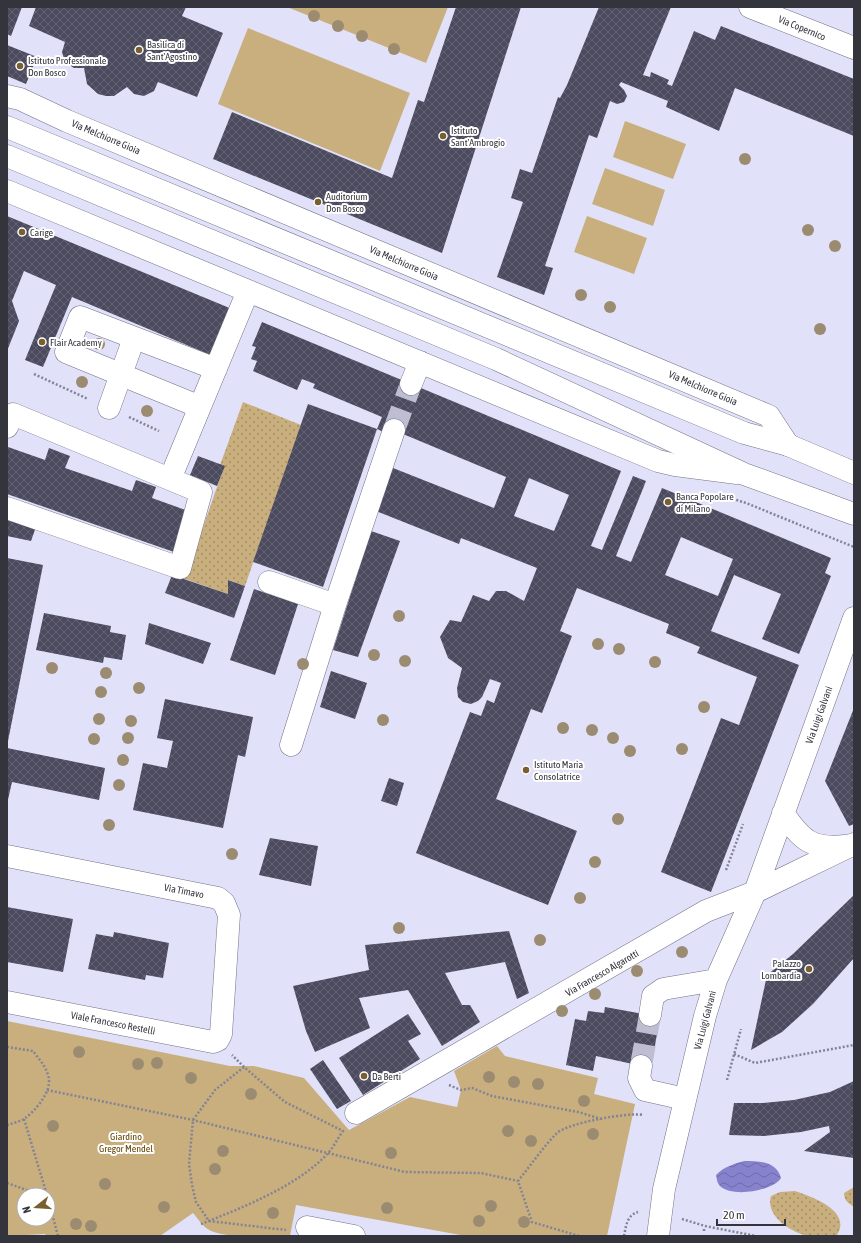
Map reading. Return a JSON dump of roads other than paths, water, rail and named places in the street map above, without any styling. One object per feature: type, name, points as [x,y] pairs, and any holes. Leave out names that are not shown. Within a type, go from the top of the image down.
[{"type":"street","name":"Via Copernico","points":[[750,7],[778,12],[854,48]]},
{"type":"street","name":"Via Melchiorre Gioia","points":[[7,96],[20,99],[89,130],[769,416],[788,445]]},
{"type":"street","points":[[7,127],[737,431],[788,445],[854,473]]},
{"type":"street","points":[[7,156],[496,359],[744,474],[854,514]]},
{"type":"street","points":[[7,191],[658,461],[675,465],[744,474]]},
{"type":"street","points":[[170,479],[248,291]]},
{"type":"street","points":[[200,407],[66,352],[80,317],[216,369]]},
{"type":"street","points":[[109,408],[134,338]]},
{"type":"street","points":[[411,384],[420,362]]},
{"type":"street","points":[[7,427],[13,414],[201,492],[180,568],[7,508]]},
{"type":"street","points":[[291,745],[335,605],[394,430]]},
{"type":"street","points":[[269,582],[335,605]]},
{"type":"street","name":"Via Luigi Galvani","points":[[658,1236],[664,1189],[685,1099],[716,980],[755,892],[854,618]]},
{"type":"street","points":[[783,812],[797,833],[815,845],[827,848],[852,845]]},
{"type":"street","name":"Via Francesco Algarotti","points":[[356,1113],[424,1076],[706,911],[755,892],[852,845]]},
{"type":"street","name":"Via Timavo","points":[[7,856],[218,898],[224,903],[229,916],[221,1034],[218,1040]]},
{"type":"street","points":[[650,1015],[653,996],[663,989],[716,980]]},
{"type":"street","name":"Viale Francesco Restelli","points":[[7,1002],[205,1042],[213,1042],[218,1040]]},
{"type":"street","points":[[641,1066],[639,1078],[645,1090],[685,1099]]},
{"type":"street","points":[[307,1227],[354,1236]]},
{"type":"water","points":[[744,1161],[755,1161],[771,1165],[779,1172],[781,1178],[777,1183],[752,1191],[733,1192],[720,1186],[716,1175],[729,1166]]},
{"type":"tunnel","points":[[394,430],[411,384]]},
{"type":"tunnel","points":[[641,1066],[650,1015]]},
{"type":"place","name":"Basilica di Sant'Agostino","points":[[139,50]]},
{"type":"place","name":"Istituto Professionale Don Bosco","points":[[20,66]]},
{"type":"place","name":"Istituto Sant'Ambrogio","points":[[443,136]]},
{"type":"place","name":"Auditorium Don Bosco","points":[[318,202]]},
{"type":"place","name":"Carige","points":[[22,232]]},
{"type":"place","name":"Flair Academy","points":[[42,342]]},
{"type":"place","name":"Banca Popolare di Milano","points":[[668,502]]},
{"type":"place","name":"Istituto Maria Consolatrice","points":[[526,770]]},
{"type":"place","name":"Palazzo Lombardia","points":[[809,969]]},
{"type":"place","name":"Da Berti","points":[[364,1076]]},
{"type":"park label","name":"Giardino Gregor Mendel","points":[[126,1142]]}]
